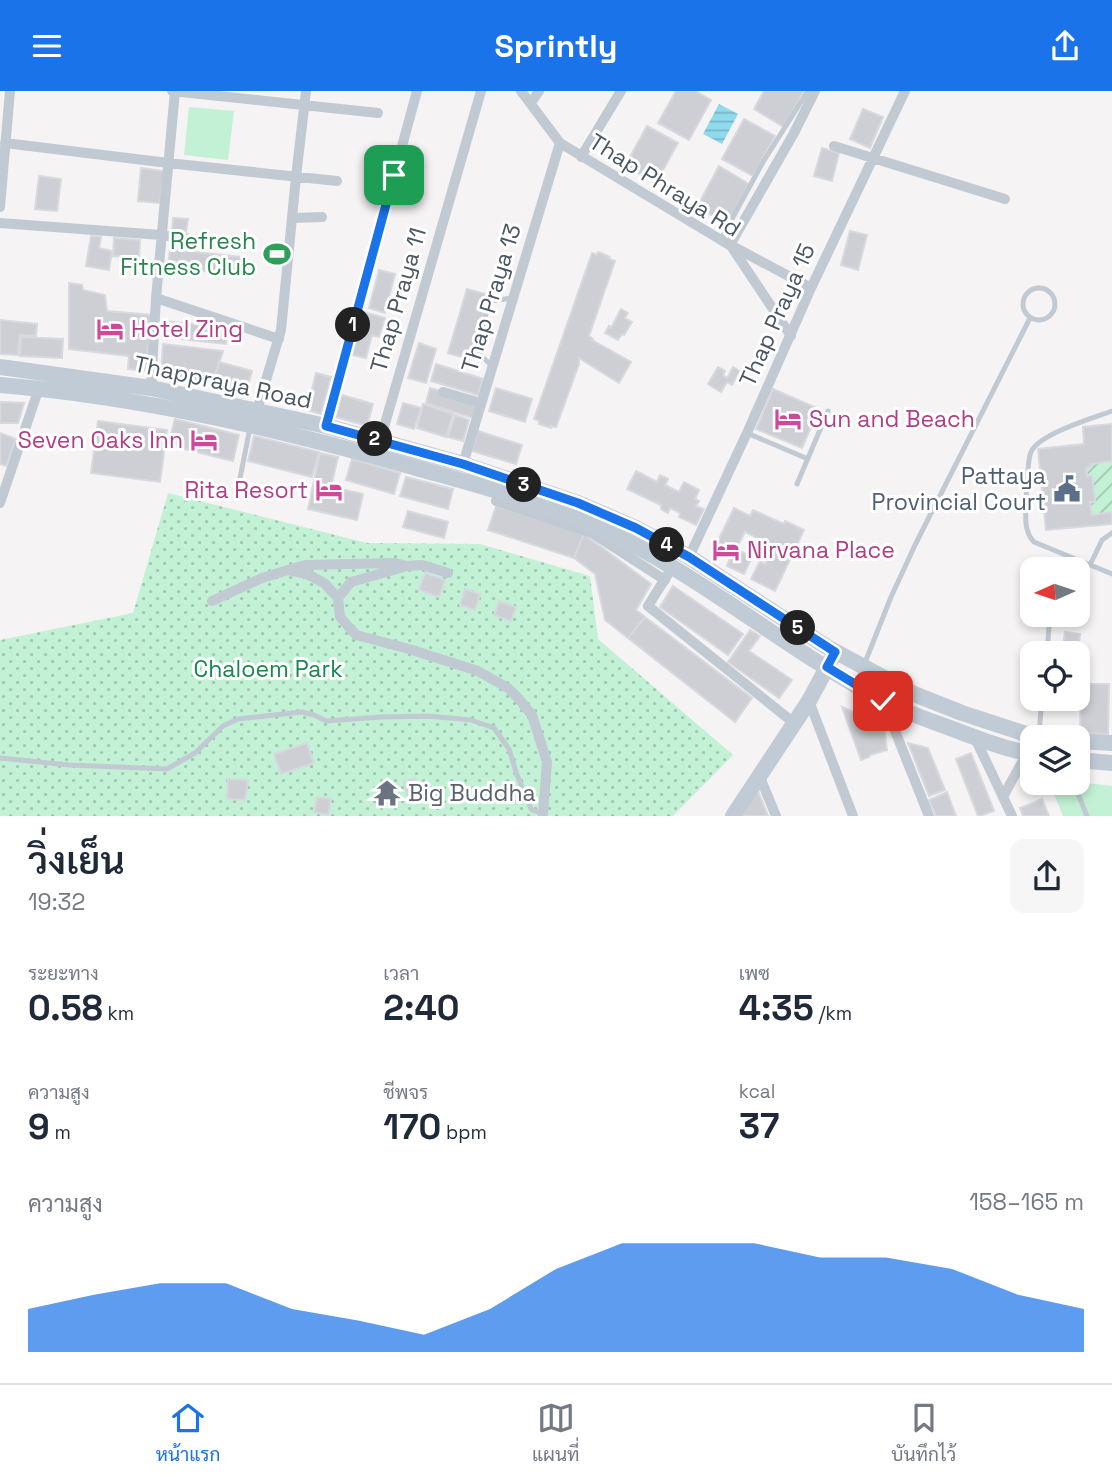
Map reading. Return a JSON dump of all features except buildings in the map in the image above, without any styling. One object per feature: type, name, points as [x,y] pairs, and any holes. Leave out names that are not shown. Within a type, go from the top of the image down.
[{"type":"main road","name":"Thappraya Road","points":[[0,367],[151,388],[499,492],[573,517],[628,541],[669,573],[883,701],[975,737],[1020,751]]},
{"type":"main road","name":"Thappraya Road","points":[[0,385],[326,426],[463,464],[578,503],[636,528],[689,557],[863,668],[914,694],[1020,731]]},
{"type":"main road","points":[[733,816],[809,701],[835,652]]},
{"type":"main road","points":[[907,712],[907,703],[914,694]]},
{"type":"main road","points":[[1090,742],[1112,743]]},
{"type":"main road","points":[[1090,761],[1112,763]]},
{"type":"street","points":[[0,207],[10,91]]},
{"type":"street","points":[[151,388],[174,91],[378,113]]},
{"type":"street","points":[[254,418],[283,320],[306,91]]},
{"type":"street","points":[[326,426],[417,91]]},
{"type":"street","name":"Thap Praya 11","points":[[380,440],[481,91]]},
{"type":"street","points":[[521,91],[560,143]]},
{"type":"street","points":[[531,103],[538,91]]},
{"type":"street","points":[[582,157],[621,91]]},
{"type":"street","points":[[811,288],[727,243],[794,133],[815,91]]},
{"type":"street","name":"Thap Praya 15","points":[[689,557],[811,288],[905,91]]},
{"type":"street","points":[[5,143],[337,181]]},
{"type":"street","name":"Thap Phraya Rd","points":[[560,143],[727,243],[790,336]]},
{"type":"street","name":"Thap Praya 13","points":[[463,464],[560,143]]},
{"type":"street","points":[[834,146],[1005,199]]},
{"type":"street","points":[[293,218],[322,217]]},
{"type":"street","points":[[0,223],[161,235],[242,246]]},
{"type":"street","points":[[156,299],[279,339]]},
{"type":"street","points":[[0,503],[39,388]]},
{"type":"street","points":[[443,391],[481,403]]},
{"type":"street","points":[[212,601],[262,578],[305,565],[394,563],[407,566]]},
{"type":"street","points":[[338,598],[351,582],[407,566],[422,565],[448,573]]},
{"type":"street","points":[[288,570],[307,574],[324,583],[338,598],[340,617],[356,635],[478,671],[508,688],[531,715],[547,762],[543,815]]},
{"type":"street","points":[[669,573],[648,607],[794,723]]},
{"type":"street","points":[[809,701],[853,816]]},
{"type":"street","points":[[883,701],[929,816]]},
{"type":"street","points":[[975,737],[1012,816]]},
{"type":"street","points":[[1004,795],[1020,770]]},
{"type":"street","points":[[759,775],[776,816]]},
{"type":"lane","points":[[727,243],[763,162],[807,91]]},
{"type":"lane","points":[[1042,288],[1048,291],[1053,296],[1054,310],[1044,320],[1030,318],[1025,312],[1024,298],[1034,289],[1042,288]]},
{"type":"lane","points":[[492,366],[475,350],[486,313],[490,301],[513,298]]},
{"type":"lane","points":[[863,668],[916,543],[1030,318]]},
{"type":"lane","points":[[797,484],[828,411]]},
{"type":"lane","points":[[1071,557],[1034,542],[1029,537],[1026,512],[1030,457],[1035,445],[1052,434],[1112,411]]},
{"type":"lane","points":[[240,478],[254,418]]},
{"type":"lane","points":[[747,433],[808,459]]},
{"type":"lane","points":[[1112,533],[1102,540],[1090,565],[1112,574]]},
{"type":"lane","points":[[0,758],[69,765],[167,769],[195,753],[223,726],[238,719],[302,712],[326,721],[428,716],[471,720],[494,728],[509,749],[531,809],[543,815]]},
{"type":"lane","points":[[1078,795],[1087,816]]},
{"type":"green space","points":[[189,107],[234,111],[228,160],[184,155]]},
{"type":"green space","points":[[1112,461],[1112,512],[1092,515],[1090,502],[1095,501],[1092,476],[1087,476],[1086,468],[1091,464]]},
{"type":"green space","name":"Chaloem Park","points":[[168,493],[367,543],[480,544],[590,576],[598,639],[733,755],[673,816],[0,816],[0,640],[133,613]]},
{"type":"green space","points":[[1090,783],[1112,786],[1112,816],[1063,816],[1054,795],[1090,795]]},
{"type":"water","points":[[719,104],[738,114],[722,144],[703,134]]},
{"type":"place","name":"Refresh Fitness Club","points":[[277,254]]},
{"type":"place","name":"Hotel Zing","points":[[110,329]]},
{"type":"place","name":"Sun and Beach","points":[[788,419]]},
{"type":"place","name":"Seven Oaks Inn","points":[[204,440]]},
{"type":"place","name":"Pattaya Provincial Court","points":[[1067,489]]},
{"type":"place","name":"Rita Resort","points":[[329,490]]},
{"type":"place","name":"Nirvana Place","points":[[726,550]]},
{"type":"place","name":"Big Buddha","points":[[387,793]]},
{"type":"route","points":[[394,175],[326,426],[463,464],[578,503],[636,528],[689,557],[835,652],[827,667],[883,701]]}]
